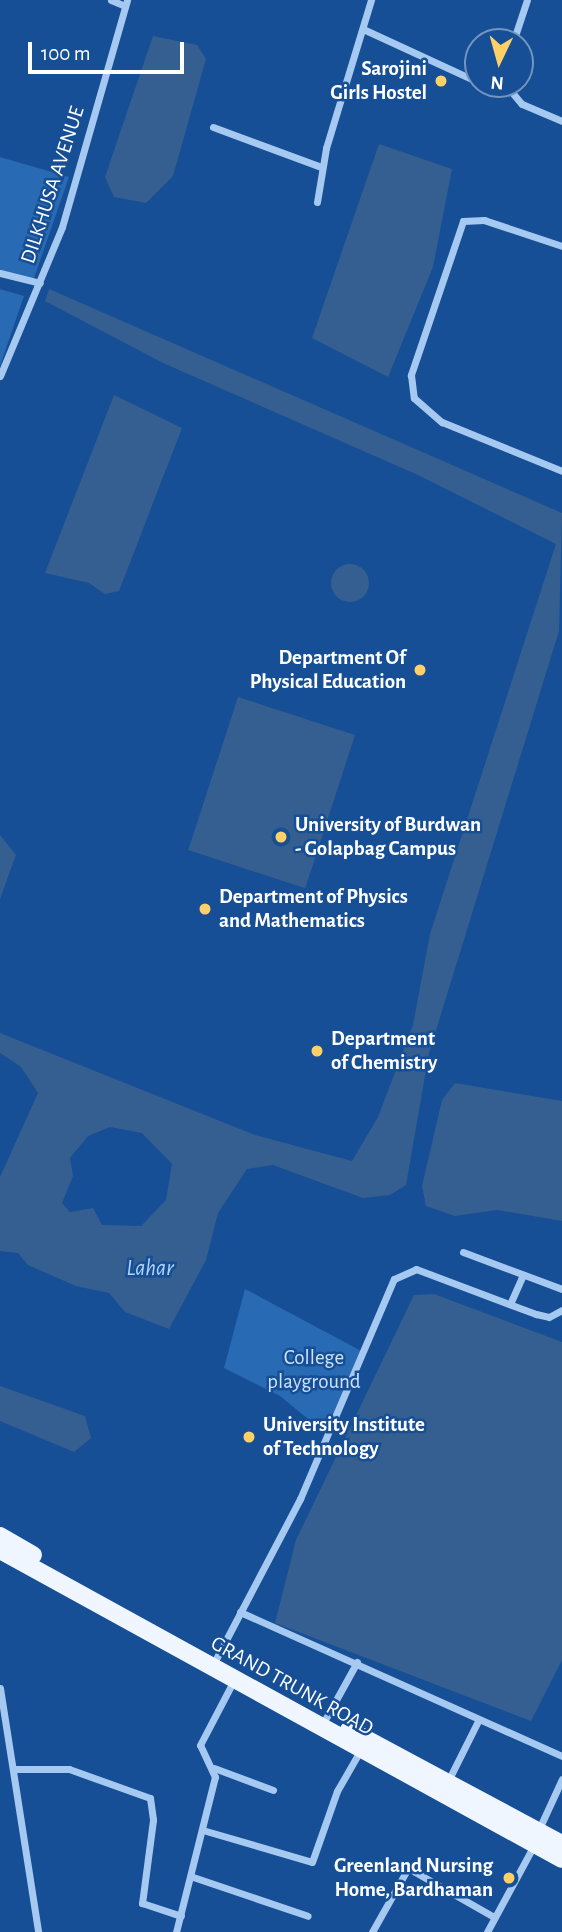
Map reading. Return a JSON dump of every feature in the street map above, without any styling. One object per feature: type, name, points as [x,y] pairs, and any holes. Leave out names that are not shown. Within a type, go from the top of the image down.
[{"type":"main road","name":"GRAND TRUNK ROAD","points":[[0,1536],[216,1659],[447,1783],[537,1838],[562,1859]]},
{"type":"main road","name":"GRAND TRUNK ROAD","points":[[0,1550],[360,1750],[537,1838],[562,1844]]},
{"type":"street","points":[[111,0],[126,3]]},
{"type":"street","points":[[317,202],[321,167],[371,0]]},
{"type":"street","points":[[518,28],[527,0]]},
{"type":"street","name":"DILKHUSA AVENUE","points":[[0,376],[40,283],[126,3]]},
{"type":"street","points":[[363,29],[464,76]]},
{"type":"street","points":[[523,98],[562,121]]},
{"type":"street","points":[[213,127],[321,167]]},
{"type":"street","points":[[562,246],[484,220],[463,221],[411,375],[414,398],[442,422],[562,471]]},
{"type":"street","points":[[0,273],[40,283]]},
{"type":"street","points":[[463,1252],[562,1290]]},
{"type":"street","points":[[216,1659],[300,1499],[394,1279],[416,1269],[550,1317],[561,1313]]},
{"type":"street","points":[[510,1304],[523,1275]]},
{"type":"street","points":[[240,1612],[357,1662],[562,1756]]},
{"type":"street","points":[[326,1718],[357,1662]]},
{"type":"street","points":[[234,1680],[200,1745],[200,1754],[214,1768],[273,1790]]},
{"type":"street","points":[[0,1688],[38,1932]]},
{"type":"street","points":[[447,1783],[479,1719]]},
{"type":"street","points":[[0,1741],[9,1742]]},
{"type":"street","points":[[206,1831],[312,1862],[337,1791],[360,1750]]},
{"type":"street","points":[[176,1932],[206,1831],[214,1768]]},
{"type":"street","points":[[13,1769],[69,1769],[150,1798],[153,1820],[142,1903],[181,1916]]},
{"type":"street","points":[[487,1932],[537,1838],[562,1779]]},
{"type":"street","points":[[372,1932],[408,1868],[494,1917]]},
{"type":"street","points":[[193,1877],[309,1916]]},
{"type":"green space","points":[[0,157],[69,177],[33,281],[0,271]]},
{"type":"green space","points":[[0,289],[24,296],[0,366]]},
{"type":"green space","name":"College playground","points":[[245,1289],[365,1353],[324,1432],[280,1396],[224,1368]]},
{"type":"water","points":[[153,36],[197,45],[206,59],[173,176],[146,203],[114,197],[105,177]]},
{"type":"water","points":[[379,144],[452,169],[433,267],[388,377],[312,338]]},
{"type":"water","name":"Lahar","points":[[49,289],[562,513],[559,631],[429,1053],[406,1185],[390,1195],[363,1198],[273,1165],[247,1169],[218,1213],[206,1260],[169,1329],[125,1312],[109,1293],[76,1286],[28,1265],[18,1253],[0,1251],[0,1177],[38,1093],[21,1067],[0,1053],[0,1033],[255,1135],[352,1161],[378,1117],[413,1025],[430,934],[556,544],[418,475],[163,363],[45,301]],"holes":[[[110,1127],[142,1133],[172,1164],[166,1200],[141,1226],[102,1225],[93,1208],[70,1212],[62,1203],[73,1176],[70,1158],[88,1136]]]},
{"type":"water","points":[[114,395],[182,428],[119,591],[105,594],[89,583],[45,573]]},
{"type":"water","points":[[350,564],[364,569],[369,583],[364,597],[350,602],[336,597],[331,583],[336,569]]},
{"type":"water","points":[[238,697],[355,735],[305,888],[188,850]]},
{"type":"water","points":[[0,835],[16,855],[0,899]]},
{"type":"water","points":[[455,1083],[562,1101],[562,1221],[497,1210],[455,1216],[426,1206],[422,1186],[442,1100]]},
{"type":"water","points":[[434,1294],[562,1342],[562,1660],[531,1721],[275,1623],[296,1540],[414,1295]]},
{"type":"water","points":[[0,1386],[85,1416],[91,1438],[74,1452],[0,1421]]},
{"type":"place","name":"Sarojini Girls Hostel","points":[[441,81]]},
{"type":"place","name":"Department Of Physical Education","points":[[420,670]]},
{"type":"place","name":"University of Burdwan - Golapbag Campus","points":[[281,837]]},
{"type":"place","name":"Department of Physics and Mathematics","points":[[205,909]]},
{"type":"place","name":"Department of Chemistry","points":[[317,1051]]},
{"type":"place","name":"University Institute of Technology","points":[[249,1437]]},
{"type":"place","name":"Greenland Nursing Home, Bardhaman","points":[[509,1878]]}]
